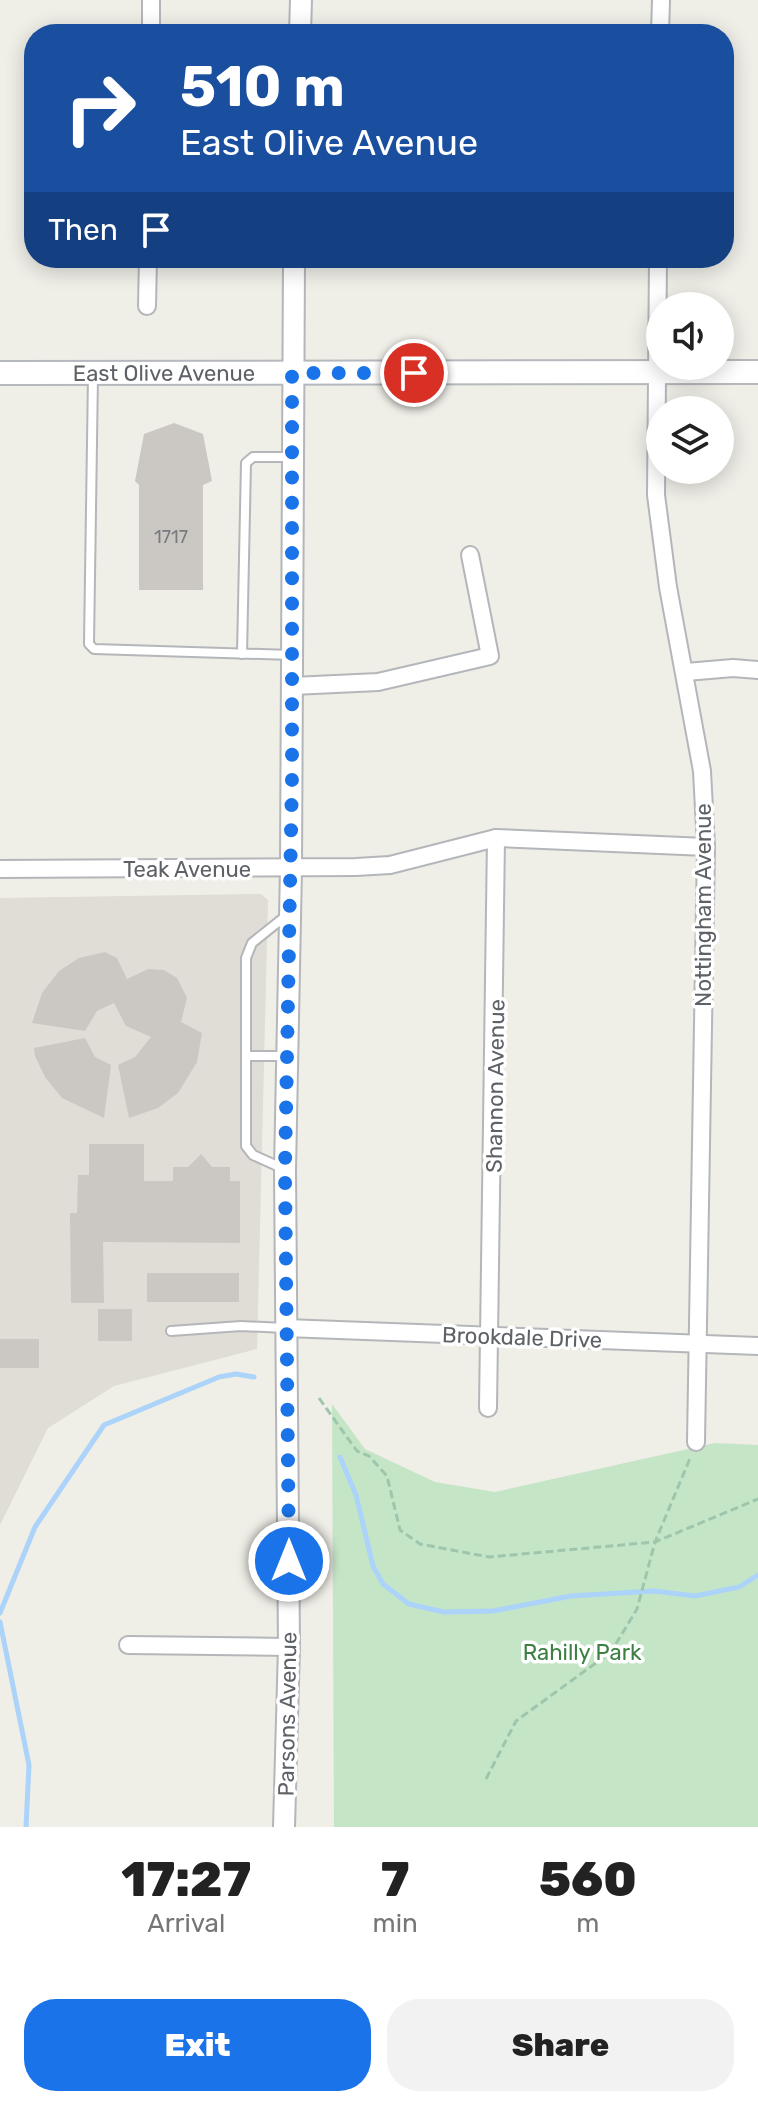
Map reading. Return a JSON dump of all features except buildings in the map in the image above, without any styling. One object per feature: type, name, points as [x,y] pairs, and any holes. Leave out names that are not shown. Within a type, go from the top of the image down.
[{"type":"main road","name":"East Olive Avenue","points":[[0,373],[646,372]]},
{"type":"main road","name":"East Olive Avenue","points":[[734,372],[758,372]]},
{"type":"street","points":[[151,0],[151,24]]},
{"type":"street","points":[[300,24],[301,0]]},
{"type":"street","points":[[660,24],[661,0]]},
{"type":"street","points":[[147,306],[148,268]]},
{"type":"street","name":"Parsons Avenue","points":[[284,1827],[289,1647],[290,1418],[285,1170],[291,912],[294,268]]},
{"type":"street","name":"Nottingham Avenue","points":[[658,268],[658,292]]},
{"type":"street","name":"Nottingham Avenue","points":[[658,380],[656,495],[661,541],[702,771],[706,847],[696,1442]]},
{"type":"street","points":[[293,686],[378,682],[490,656],[470,555]]},
{"type":"street","points":[[686,672],[733,668],[758,670]]},
{"type":"street","name":"Teak Avenue","points":[[0,869],[390,865],[496,838],[706,847]]},
{"type":"street","name":"Shannon Avenue","points":[[488,1408],[496,838]]},
{"type":"street","name":"Brookdale Drive","points":[[286,1328],[758,1346]]},
{"type":"street","points":[[128,1645],[289,1647]]},
{"type":"lane","points":[[93,373],[89,644],[94,649],[293,655]]},
{"type":"lane","points":[[242,654],[246,463],[253,457],[292,457]]},
{"type":"lane","points":[[285,1170],[253,1155],[246,1146],[246,958],[252,943],[291,912]]},
{"type":"lane","points":[[246,1056],[288,1056]]},
{"type":"lane","points":[[171,1331],[241,1326],[286,1328]]},
{"type":"path","points":[[319,1398],[357,1451],[369,1456],[387,1476],[400,1530],[420,1544],[489,1557],[655,1542],[758,1499]]},
{"type":"path","points":[[486,1779],[516,1721],[611,1652],[637,1609],[655,1542],[696,1442]]},
{"type":"shaded area","points":[[261,894],[268,900],[257,1349],[114,1386],[48,1428],[0,1525],[0,898]]},
{"type":"green space","name":"Rahilly Park","points":[[332,1404],[365,1449],[435,1482],[495,1492],[715,1443],[758,1445],[758,1827],[334,1827]]},
{"type":"waterway","points":[[0,1613],[35,1527],[104,1425],[219,1377],[236,1374],[254,1377]]},
{"type":"waterway","points":[[340,1457],[356,1495],[373,1566],[383,1584],[409,1604],[444,1612],[493,1611],[571,1596],[654,1591],[695,1596],[739,1587],[758,1575]]},
{"type":"waterway","points":[[0,1622],[29,1765],[26,1827]]},
{"type":"route","points":[[289,1561],[290,1418],[285,1170],[293,686],[292,373],[414,373]]}]
